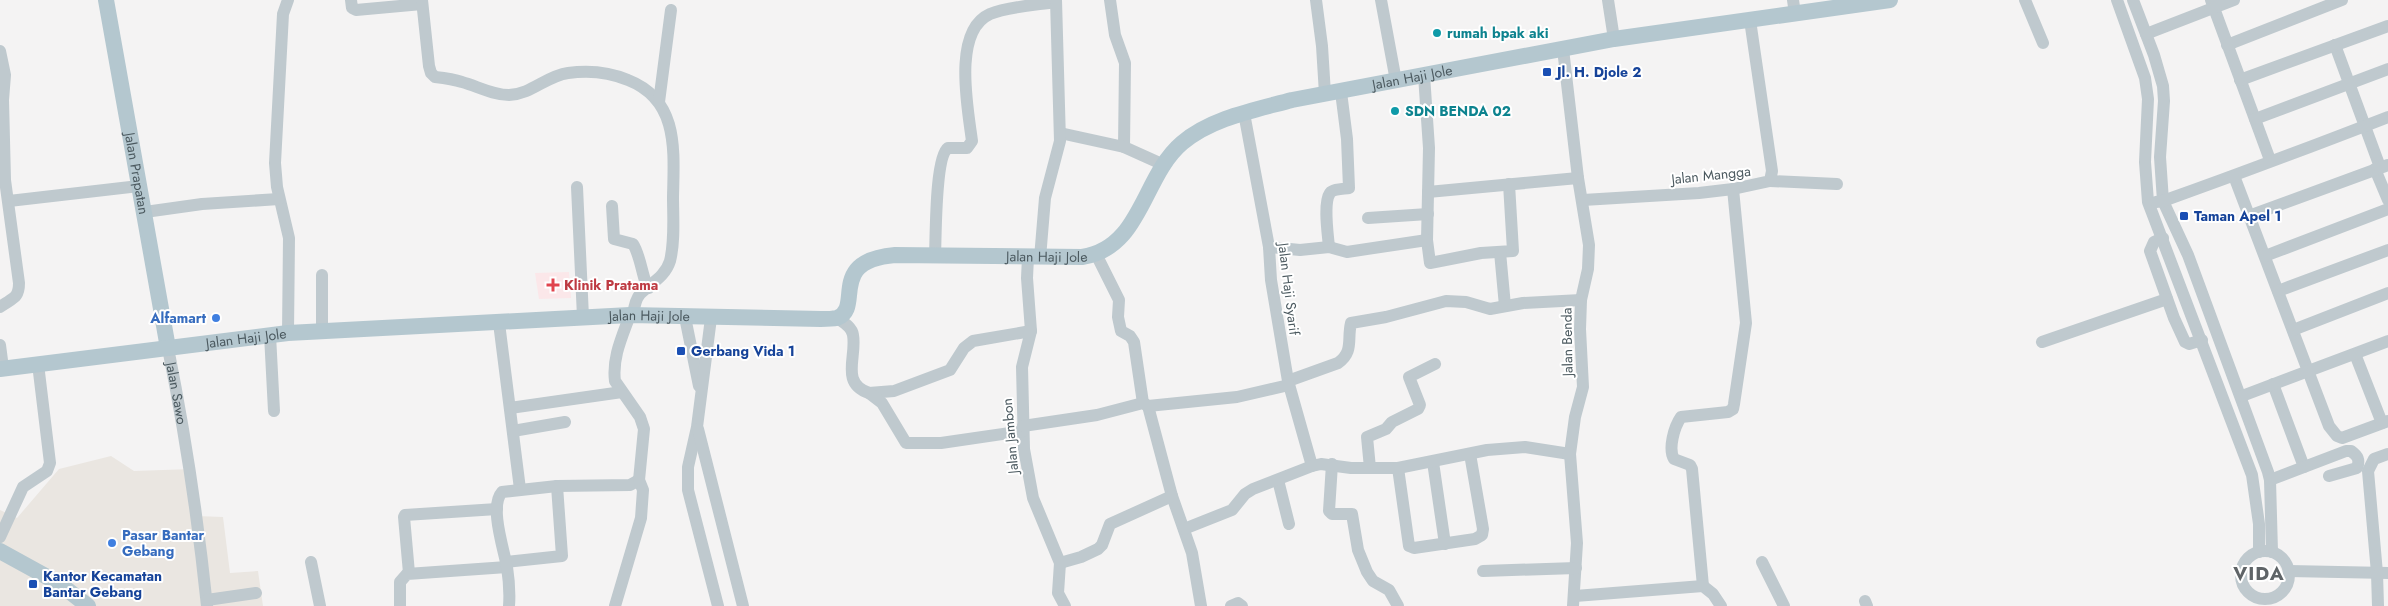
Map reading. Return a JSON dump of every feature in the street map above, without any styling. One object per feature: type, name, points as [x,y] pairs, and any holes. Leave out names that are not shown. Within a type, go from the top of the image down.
[{"type":"main road","name":"Jalan Prapatan","points":[[106,0],[168,348]]},
{"type":"main road","name":"Jalan Haji Jole","points":[[168,348],[288,333],[583,317],[632,315],[710,318],[837,318],[846,310],[856,270],[864,262],[884,256],[1082,257],[1096,254],[1117,241],[1129,228],[1164,165],[1182,143],[1194,135],[1244,114],[1333,93],[1614,39],[1750,20],[1794,7],[1890,0]]},
{"type":"main road","name":"Jalan Sawo","points":[[2,368],[168,348]]},
{"type":"main road","points":[[0,552],[60,584],[88,606]]},
{"type":"street","points":[[288,0],[283,14],[275,163],[280,199],[289,238],[288,333]]},
{"type":"street","points":[[352,0],[352,8],[356,10],[422,2],[429,66],[431,73],[436,77],[507,95],[528,91],[552,78],[568,73],[604,72],[633,82],[645,89],[659,102],[665,112],[673,142],[670,261],[666,270],[649,288],[640,294],[635,302],[632,315],[617,351],[614,373],[615,381],[644,423],[639,480],[643,490],[641,518],[615,606]]},
{"type":"street","points":[[1110,0],[1112,26],[1125,63],[1124,147]]},
{"type":"street","points":[[1316,0],[1322,46],[1333,93],[1347,139],[1349,188],[1332,191],[1329,195],[1327,218],[1329,247]]},
{"type":"street","points":[[1381,0],[1396,81]]},
{"type":"street","points":[[1608,0],[1614,39]]},
{"type":"street","points":[[2025,0],[2043,43]]},
{"type":"street","points":[[2117,0],[2137,53],[2147,92],[2145,162],[2148,202],[2252,475],[2259,524],[2259,552]]},
{"type":"street","points":[[2133,0],[2163,86],[2164,101],[2160,157],[2163,201],[2188,255],[2242,396],[2270,481],[2272,552]]},
{"type":"street","points":[[2146,34],[2212,4],[2234,0]]},
{"type":"street","points":[[2227,45],[2323,3],[2342,0]]},
{"type":"street","points":[[935,255],[936,209],[941,156],[948,148],[967,148],[972,141],[966,77],[969,41],[973,30],[977,23],[992,13],[1055,1]]},
{"type":"street","name":"Jalan Jambon","points":[[1055,1],[1060,133],[1034,257],[1027,278],[1031,331],[1022,367],[1023,429],[1033,498],[1060,563],[1058,593],[1065,606]]},
{"type":"street","points":[[2212,4],[2270,160]]},
{"type":"street","points":[[659,102],[671,10]]},
{"type":"street","name":"Jalan Mangga","points":[[1583,200],[1733,189],[1770,181],[1772,171],[1750,20]]},
{"type":"street","points":[[2240,80],[2388,26]]},
{"type":"street","points":[[2335,46],[2381,167],[2388,200]]},
{"type":"street","name":"Jalan Benda","points":[[1563,49],[1578,178],[1589,245],[1588,269],[1581,300],[1580,329],[1583,387],[1575,417],[1570,454],[1575,508],[1576,568],[1574,601]]},
{"type":"street","points":[[0,51],[5,75],[3,100],[4,160],[19,293],[16,298],[0,306]]},
{"type":"street","points":[[2255,120],[2388,68]]},
{"type":"street","points":[[1424,75],[1429,148],[1427,240],[1428,260],[1431,264],[1481,253],[1511,252],[1513,250],[1509,184]]},
{"type":"street","name":"Jalan Haji Syarif","points":[[1244,114],[1269,247],[1271,280],[1288,383],[1312,466]]},
{"type":"street","points":[[2148,202],[2163,201],[2234,176],[2270,160],[2388,117]]},
{"type":"street","points":[[1060,133],[1124,147],[1164,165]]},
{"type":"street","points":[[2249,216],[2381,167]]},
{"type":"street","points":[[2234,176],[2329,426],[2337,436],[2350,436],[2385,422],[2355,354]]},
{"type":"street","points":[[1428,192],[1578,178]]},
{"type":"street","points":[[1770,181],[1837,184]]},
{"type":"street","points":[[9,201],[139,186]]},
{"type":"street","points":[[578,187],[583,317]]},
{"type":"street","points":[[1703,586],[1692,469],[1690,465],[1674,459],[1671,448],[1678,422],[1681,418],[1728,412],[1733,409],[1746,323],[1733,189]]},
{"type":"street","points":[[145,212],[202,204],[280,199]]},
{"type":"street","points":[[612,206],[614,239],[634,244],[642,264],[645,284],[649,288]]},
{"type":"street","points":[[2265,256],[2388,209]]},
{"type":"street","points":[[1368,218],[1428,214]]},
{"type":"street","points":[[2163,238],[2154,242],[2150,251],[2166,300],[2185,342],[2189,344],[2202,340]]},
{"type":"street","points":[[1269,247],[1300,250],[1329,247],[1347,252],[1427,240]]},
{"type":"street","points":[[2278,290],[2388,250]]},
{"type":"street","points":[[1500,252],[1505,306]]},
{"type":"street","points":[[1096,254],[1119,300],[1118,317],[1121,331],[1130,336],[1134,342],[1145,405],[1196,570],[1201,606]]},
{"type":"street","points":[[322,275],[322,331]]},
{"type":"street","points":[[2293,330],[2388,293]]},
{"type":"street","points":[[837,318],[847,324],[853,334],[850,375],[852,382],[882,403],[906,443],[940,443],[1145,405],[1237,397],[1288,383],[1338,363],[1344,358],[1350,345],[1351,323],[1357,320],[1386,318],[1435,302],[1466,302],[1490,309],[1522,303],[1581,300]]},
{"type":"street","points":[[2042,342],[2166,300]]},
{"type":"street","points":[[685,317],[700,391]]},
{"type":"street","points":[[710,318],[708,350],[700,391],[697,427],[688,467],[688,490],[718,606]]},
{"type":"street","points":[[499,322],[520,489]]},
{"type":"street","points":[[869,393],[894,391],[950,370],[964,348],[974,341],[1031,331]]},
{"type":"street","points":[[270,335],[274,411]]},
{"type":"street","points":[[2242,396],[2388,341]]},
{"type":"street","points":[[0,345],[2,368]]},
{"type":"street","name":"Jalan Sawo","points":[[168,348],[182,416],[196,504],[207,603]]},
{"type":"street","points":[[0,537],[23,487],[47,471],[50,463],[38,364]]},
{"type":"street","points":[[1370,468],[1367,437],[1386,429],[1393,421],[1418,409],[1420,405],[1409,377],[1435,364]]},
{"type":"street","points":[[2273,384],[2304,468]]},
{"type":"street","points":[[510,408],[622,392]]},
{"type":"street","points":[[512,430],[565,422]]},
{"type":"street","points":[[697,427],[744,606]]},
{"type":"street","points":[[1184,529],[1232,510],[1245,494],[1312,466],[1332,464],[1370,468],[1398,468],[1487,450],[1524,447],[1570,454]]},
{"type":"street","points":[[2254,486],[2346,451],[2351,451],[2357,457],[2359,462],[2357,468],[2329,476]]},
{"type":"street","points":[[1398,468],[1409,546],[1414,548],[1475,539],[1482,534],[1470,454]]},
{"type":"street","points":[[2378,606],[2382,573],[2368,471],[2374,459],[2388,454]]},
{"type":"street","points":[[1433,462],[1445,544]]},
{"type":"street","points":[[1332,464],[1329,511],[1332,514],[1352,514],[1358,550],[1367,572],[1373,581],[1389,590],[1398,606]]},
{"type":"street","points":[[509,606],[506,564],[497,509],[499,496],[502,492],[557,486],[630,485],[639,480]]},
{"type":"street","points":[[1278,480],[1289,524]]},
{"type":"street","points":[[400,606],[401,579],[409,573],[506,564],[562,556],[557,486]]},
{"type":"street","points":[[1060,563],[1081,557],[1098,549],[1102,545],[1110,524],[1172,496]]},
{"type":"street","points":[[409,573],[404,516],[497,509]]},
{"type":"street","points":[[2259,552],[2272,552],[2284,559],[2289,571],[2287,585],[2271,602],[2258,602],[2244,584],[2242,571],[2248,559],[2259,552]]},
{"type":"street","points":[[311,562],[320,606]]},
{"type":"street","points":[[1762,562],[1784,606]]},
{"type":"street","points":[[1483,571],[1576,568]]},
{"type":"street","points":[[2289,571],[2382,573]]},
{"type":"street","points":[[1574,601],[1703,586],[1713,594],[1721,606]]},
{"type":"street","points":[[207,603],[256,593]]},
{"type":"street","points":[[1231,606],[1238,603],[1242,606]]},
{"type":"shaded area","name":"Klinik Pratama","points":[[569,272],[571,298],[539,299],[535,273]]},
{"type":"shaded area","points":[[111,456],[134,471],[192,469],[196,516],[223,517],[230,573],[258,571],[263,606],[0,606],[0,510],[17,518],[59,469]]},
{"type":"place","name":"rumah bpak aki","points":[[1437,33]]},
{"type":"place","name":"Jl. H. Djole 2","points":[[1547,72]]},
{"type":"place","name":"SDN BENDA 02","points":[[1395,111]]},
{"type":"place","name":"Taman Apel 1","points":[[2184,216]]},
{"type":"place","name":"Klinik Pratama","points":[[553,285]]},
{"type":"place","name":"Alfamart","points":[[216,318]]},
{"type":"place","name":"Gerbang Vida 1","points":[[681,351]]},
{"type":"place","name":"Pasar Bantar Gebang","points":[[112,543]]},
{"type":"place","name":"Kantor Kecamatan Bantar Gebang","points":[[33,584]]},
{"type":"district","name":"VIDA","points":[[2259,573]]}]
